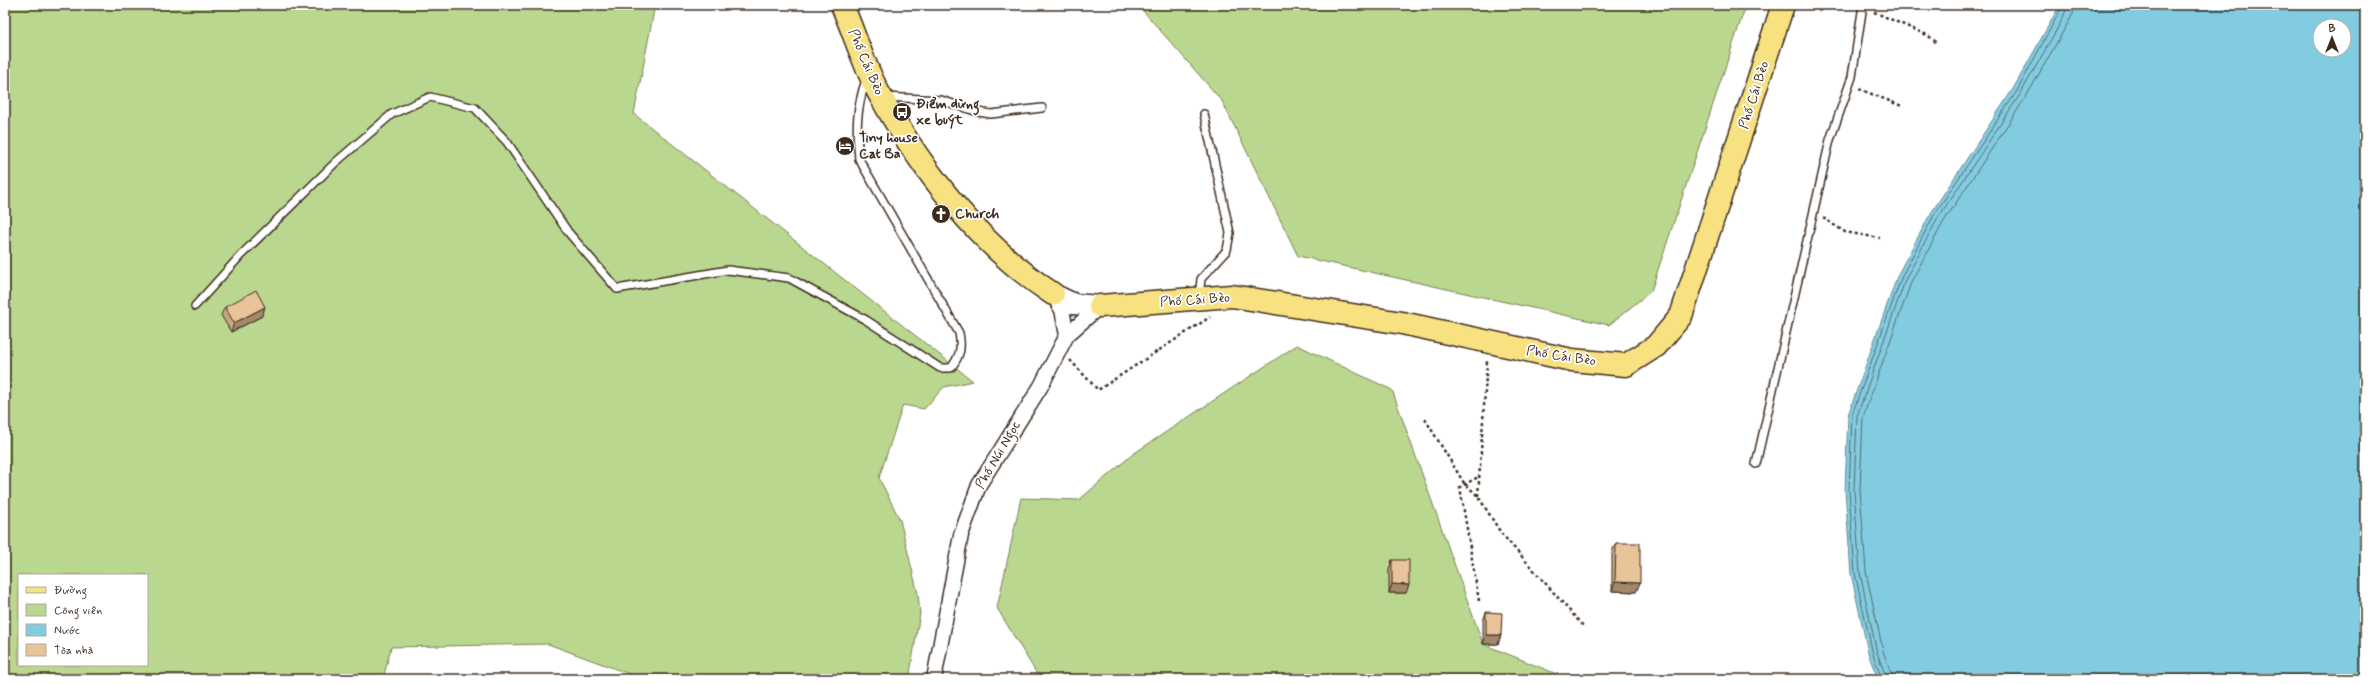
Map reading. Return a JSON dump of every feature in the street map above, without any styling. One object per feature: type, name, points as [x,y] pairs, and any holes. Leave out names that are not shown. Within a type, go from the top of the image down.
[{"type":"main road","name":"Phố Cái Bèo","points":[[842,5],[880,97],[923,163],[969,221],[1030,279],[1053,294],[1074,304],[1100,306],[1232,296],[1402,323],[1572,360],[1626,365],[1656,346],[1681,316],[1783,5]]},
{"type":"street","name":"Phố Cái Bèo","points":[[1053,294],[1062,310],[1067,335]]},
{"type":"street","points":[[1067,335],[1100,306]]},
{"type":"street","name":"Phố Núi Ngọc","points":[[934,679],[961,535],[979,485],[1041,386],[1067,335]]},
{"type":"lane","points":[[1756,464],[1830,140],[1849,85],[1863,5]]},
{"type":"lane","points":[[195,306],[241,255],[336,162],[392,114],[430,97],[475,108],[507,142],[568,232],[617,289],[728,270],[789,278],[866,320],[940,368],[951,368],[958,359],[961,349],[959,333],[860,159],[856,126],[859,101],[869,71]]},
{"type":"lane","points":[[880,97],[941,100],[978,112],[991,114],[1042,108]]},
{"type":"lane","points":[[1198,299],[1201,279],[1227,250],[1230,233],[1204,114]]},
{"type":"path","points":[[1872,11],[1927,35],[1934,40],[1936,45]]},
{"type":"path","points":[[1849,85],[1902,106]]},
{"type":"path","points":[[1815,209],[1827,222],[1845,232],[1880,238]]},
{"type":"path","points":[[1060,349],[1098,390],[1204,323],[1232,296]]},
{"type":"path","points":[[1478,496],[1489,342]]},
{"type":"path","points":[[1425,419],[1464,483],[1478,496],[1501,533],[1584,627]]},
{"type":"path","points":[[1479,601],[1460,487],[1464,483],[1480,476]]},
{"type":"green space","points":[[5,5],[655,5],[634,114],[973,381],[944,387],[924,409],[903,405],[879,478],[900,520],[918,594],[920,613],[909,679],[643,679],[548,644],[391,647],[383,679],[5,679]]},
{"type":"green space","points":[[1138,5],[1746,5],[1651,291],[1609,325],[1298,256],[1222,101]]},
{"type":"green space","points":[[1297,345],[1392,390],[1483,644],[1569,679],[1040,679],[997,608],[1021,498],[1079,500],[1133,454]]},
{"type":"water","points":[[2060,5],[2365,5],[2365,679],[1878,679],[1869,656],[1851,574],[1845,490],[1848,415],[1898,274],[1931,213],[2013,89]]},
{"type":"building","points":[[256,290],[265,307],[234,323],[225,307]]},
{"type":"building","points":[[1616,543],[1640,543],[1640,583],[1615,582]]},
{"type":"building","points":[[1392,560],[1409,560],[1409,585],[1392,584]]},
{"type":"building","points":[[1486,612],[1502,613],[1501,635],[1486,635]]},
{"type":"place","name":"Điểm dừng xe buýt","points":[[902,112]]},
{"type":"place","name":"Tiny house Cat Ba","points":[[845,146]]},
{"type":"place","name":"Church","points":[[941,214]]}]
